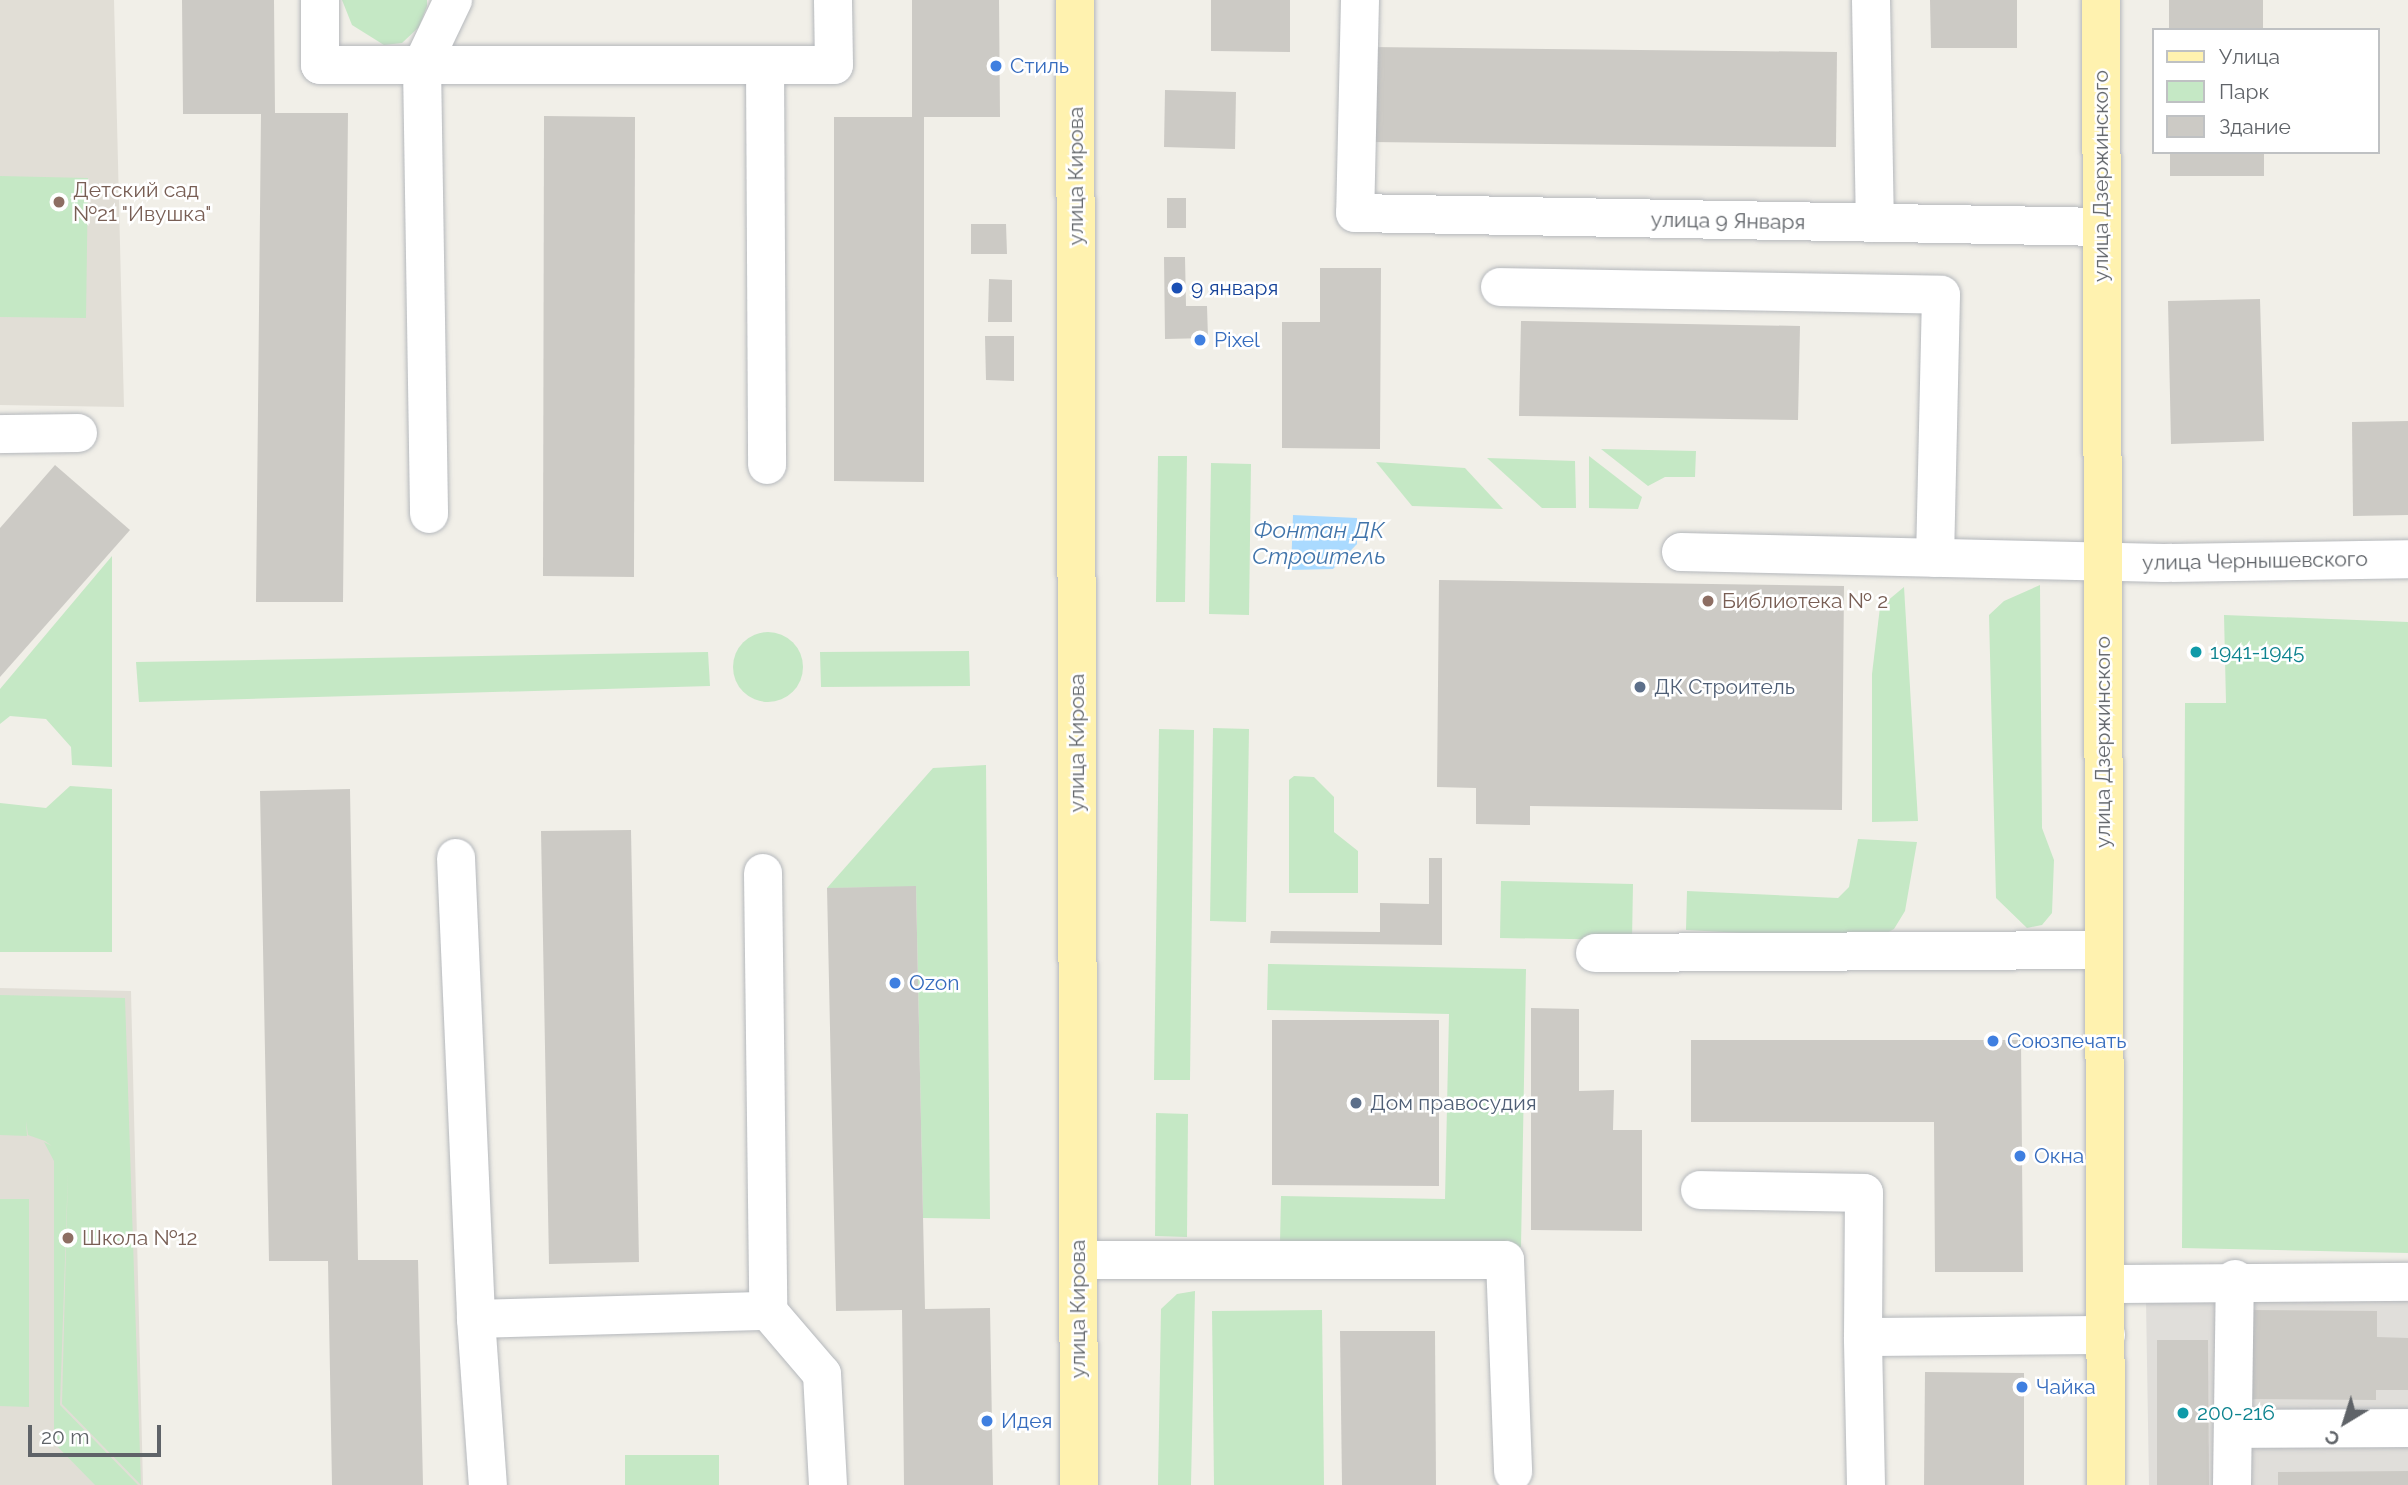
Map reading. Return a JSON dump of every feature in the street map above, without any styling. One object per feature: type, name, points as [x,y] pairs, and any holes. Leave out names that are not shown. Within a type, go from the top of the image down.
[{"type":"main road","name":"улица Кирова","points":[[1075,0],[1079,1485]]},
{"type":"main road","name":"улица Дзержинского","points":[[2101,0],[2106,1485]]},
{"type":"street","points":[[320,0],[320,65],[834,65],[833,0]]},
{"type":"street","points":[[429,514],[422,65],[453,0]]},
{"type":"street","name":"улица 9 Января","points":[[1360,0],[1355,213],[2102,227]]},
{"type":"street","points":[[1871,0],[1875,223]]},
{"type":"street","points":[[765,65],[767,465]]},
{"type":"street","points":[[1500,287],[1941,295],[1935,558]]},
{"type":"street","points":[[0,434],[78,433]]},
{"type":"street","name":"улица Чернышевского","points":[[1681,552],[2103,562],[2408,559]]},
{"type":"street","points":[[456,858],[476,1319],[488,1485]]},
{"type":"street","points":[[763,873],[768,1311],[822,1374],[828,1485]]},
{"type":"street","points":[[1595,953],[2104,950]]},
{"type":"street","points":[[1700,1190],[1864,1193],[1866,1485]]},
{"type":"street","points":[[1078,1260],[1505,1260],[1513,1472]]},
{"type":"street","points":[[2105,1284],[2235,1279],[2408,1282]]},
{"type":"street","points":[[2232,1485],[2235,1279]]},
{"type":"street","points":[[476,1319],[768,1311]]},
{"type":"street","points":[[1863,1337],[2106,1335]]},
{"type":"street","points":[[2233,1429],[2408,1427]]},
{"type":"shaded area","name":"Детский сад №21 \"Ивушка\"","points":[[0,0],[114,0],[124,407],[0,405]]},
{"type":"shaded area","name":"Школа №12","points":[[0,988],[131,991],[143,1485],[0,1485]]},
{"type":"shaded area","points":[[2146,1300],[2408,1301],[2408,1485],[2149,1485]]},
{"type":"green space","points":[[342,0],[427,0],[427,6],[419,27],[402,43],[384,45],[352,25]]},
{"type":"green space","points":[[0,176],[88,178],[86,318],[0,317]]},
{"type":"green space","points":[[1601,449],[1696,451],[1695,477],[1665,477],[1648,486]]},
{"type":"green space","points":[[1158,456],[1187,456],[1185,602],[1156,602]]},
{"type":"green space","points":[[1589,456],[1642,497],[1638,509],[1589,508]]},
{"type":"green space","points":[[1487,458],[1575,461],[1576,508],[1542,508]]},
{"type":"green space","points":[[1376,462],[1465,468],[1503,509],[1412,506]]},
{"type":"green space","points":[[1211,463],[1251,464],[1249,615],[1209,614]]},
{"type":"green space","points":[[112,556],[112,767],[72,765],[71,747],[46,719],[10,716],[0,724],[0,689]]},
{"type":"green space","points":[[2040,585],[2042,828],[2054,860],[2052,913],[2042,925],[2027,928],[1996,898],[1989,615],[2004,601]]},
{"type":"green space","points":[[1904,587],[1918,821],[1872,822],[1872,674],[1880,607]]},
{"type":"green space","points":[[2224,615],[2408,622],[2408,1253],[2182,1248],[2185,703],[2226,703]]},
{"type":"green space","points":[[768,632],[793,642],[803,667],[793,692],[768,702],[743,692],[733,667],[743,642]]},
{"type":"green space","points":[[969,651],[970,686],[821,687],[820,652]]},
{"type":"green space","points":[[708,652],[710,686],[139,702],[136,662]]},
{"type":"green space","points":[[1213,728],[1249,729],[1246,922],[1210,921]]},
{"type":"green space","points":[[1159,729],[1194,730],[1190,1080],[1154,1080]]},
{"type":"green space","points":[[986,765],[990,1219],[923,1218],[916,887],[827,888],[933,768]]},
{"type":"green space","points":[[1294,776],[1314,777],[1334,797],[1334,832],[1358,851],[1358,893],[1289,893],[1289,780]]},
{"type":"green space","points":[[70,786],[112,789],[112,952],[0,952],[0,803],[46,808]]},
{"type":"green space","points":[[1858,839],[1917,842],[1905,911],[1894,929],[1874,940],[1686,930],[1687,891],[1838,898],[1849,887]]},
{"type":"green space","points":[[1501,881],[1633,884],[1632,940],[1500,938]]},
{"type":"green space","points":[[1268,964],[1526,969],[1521,1247],[1280,1242],[1281,1196],[1445,1199],[1449,1014],[1267,1010]]},
{"type":"green space","name":"Школа №12","points":[[0,995],[125,998],[141,1485],[62,1404],[68,1171],[60,1405],[138,1485],[95,1485],[54,1443],[54,1161],[44,1142],[52,1146],[45,1141],[28,1135],[26,1121],[27,1136],[0,1135]]},
{"type":"green space","points":[[1156,1113],[1188,1114],[1187,1237],[1155,1236]]},
{"type":"green space","points":[[0,1199],[29,1199],[29,1407],[0,1406]]},
{"type":"green space","points":[[1195,1291],[1191,1485],[1158,1485],[1161,1309],[1177,1294]]},
{"type":"green space","points":[[1322,1310],[1324,1485],[1214,1485],[1212,1311]]},
{"type":"green space","points":[[625,1455],[719,1455],[719,1485],[625,1485]]},
{"type":"water","name":"Фонтан ДК Строитель","points":[[1293,515],[1357,518],[1357,544],[1333,569],[1291,570]]},
{"type":"building","points":[[182,0],[274,0],[275,113],[348,113],[343,602],[256,602],[261,114],[183,114]]},
{"type":"building","points":[[912,0],[999,0],[1000,117],[924,117],[924,482],[834,481],[834,117],[912,117]]},
{"type":"building","points":[[1211,0],[1290,0],[1290,52],[1211,51]]},
{"type":"building","points":[[1930,0],[2017,0],[2017,48],[1931,48]]},
{"type":"building","points":[[2169,0],[2263,0],[2263,28],[2169,28]]},
{"type":"building","points":[[1370,47],[1837,52],[1836,147],[1370,142]]},
{"type":"building","points":[[1165,90],[1236,92],[1235,149],[1164,147]]},
{"type":"building","points":[[544,116],[635,117],[634,577],[543,576]]},
{"type":"building","points":[[2170,154],[2264,154],[2264,176],[2170,176]]},
{"type":"building","points":[[1167,198],[1186,198],[1186,228],[1167,228]]},
{"type":"building","points":[[971,224],[1006,224],[1007,254],[971,254]]},
{"type":"building","points":[[1164,257],[1185,257],[1186,306],[1207,306],[1208,338],[1165,339]]},
{"type":"building","points":[[1320,268],[1381,268],[1380,449],[1282,448],[1282,322],[1320,322]]},
{"type":"building","points":[[989,279],[1012,280],[1012,322],[988,322]]},
{"type":"building","points":[[2260,299],[2264,441],[2171,444],[2168,301]]},
{"type":"building","points":[[1521,321],[1800,326],[1798,420],[1519,416]]},
{"type":"building","points":[[985,336],[1014,336],[1014,381],[986,380]]},
{"type":"building","points":[[2408,421],[2408,515],[2353,516],[2352,422]]},
{"type":"building","points":[[55,465],[130,530],[0,677],[0,528]]},
{"type":"building","name":"ДК Строитель","points":[[1439,580],[1844,586],[1842,810],[1530,806],[1530,825],[1476,824],[1476,788],[1437,787]]},
{"type":"building","points":[[350,789],[358,1260],[418,1260],[423,1485],[332,1485],[328,1261],[269,1261],[260,791]]},
{"type":"building","points":[[631,830],[639,1262],[549,1264],[541,831]]},
{"type":"building","points":[[1429,858],[1442,858],[1442,945],[1270,943],[1271,931],[1380,932],[1380,903],[1429,904]]},
{"type":"building","points":[[916,886],[925,1309],[990,1308],[993,1485],[904,1485],[902,1310],[836,1311],[827,888]]},
{"type":"building","points":[[1531,1008],[1579,1009],[1579,1091],[1614,1090],[1613,1130],[1642,1130],[1642,1231],[1531,1230]]},
{"type":"building","name":"Дом правосудия","points":[[1272,1020],[1439,1020],[1439,1186],[1272,1185]]},
{"type":"building","points":[[1691,1040],[2021,1040],[2023,1272],[1935,1272],[1934,1122],[1691,1122]]},
{"type":"building","points":[[2245,1310],[2377,1311],[2377,1337],[2408,1338],[2408,1390],[2376,1390],[2376,1400],[2244,1399]]},
{"type":"building","points":[[1340,1331],[1435,1331],[1436,1485],[1342,1485]]},
{"type":"building","name":"200-216","points":[[2157,1340],[2208,1340],[2209,1485],[2157,1485]]},
{"type":"building","points":[[1925,1372],[2024,1373],[2024,1485],[1924,1485]]},
{"type":"building","points":[[2408,1471],[2408,1485],[2278,1485],[2278,1472]]},
{"type":"place","name":"Стиль","points":[[996,66]]},
{"type":"place","name":"Детский сад №21 \"Ивушка\"","points":[[59,202]]},
{"type":"place","name":"9 января","points":[[1177,288]]},
{"type":"place","name":"Pixel","points":[[1200,340]]},
{"type":"place","name":"Библиотека № 2","points":[[1708,601]]},
{"type":"place","name":"1941-1945","points":[[2196,652]]},
{"type":"place","name":"ДК Строитель","points":[[1640,687]]},
{"type":"place","name":"Ozon","points":[[895,983]]},
{"type":"place","name":"Союзпечать","points":[[1993,1041]]},
{"type":"place","name":"Дом правосудия","points":[[1356,1103]]},
{"type":"place","name":"Окна","points":[[2020,1156]]},
{"type":"place","name":"Школа №12","points":[[68,1238]]},
{"type":"place","name":"Чайка","points":[[2022,1387]]},
{"type":"place","name":"200-216","points":[[2183,1413]]},
{"type":"place","name":"Идея","points":[[987,1421]]}]
